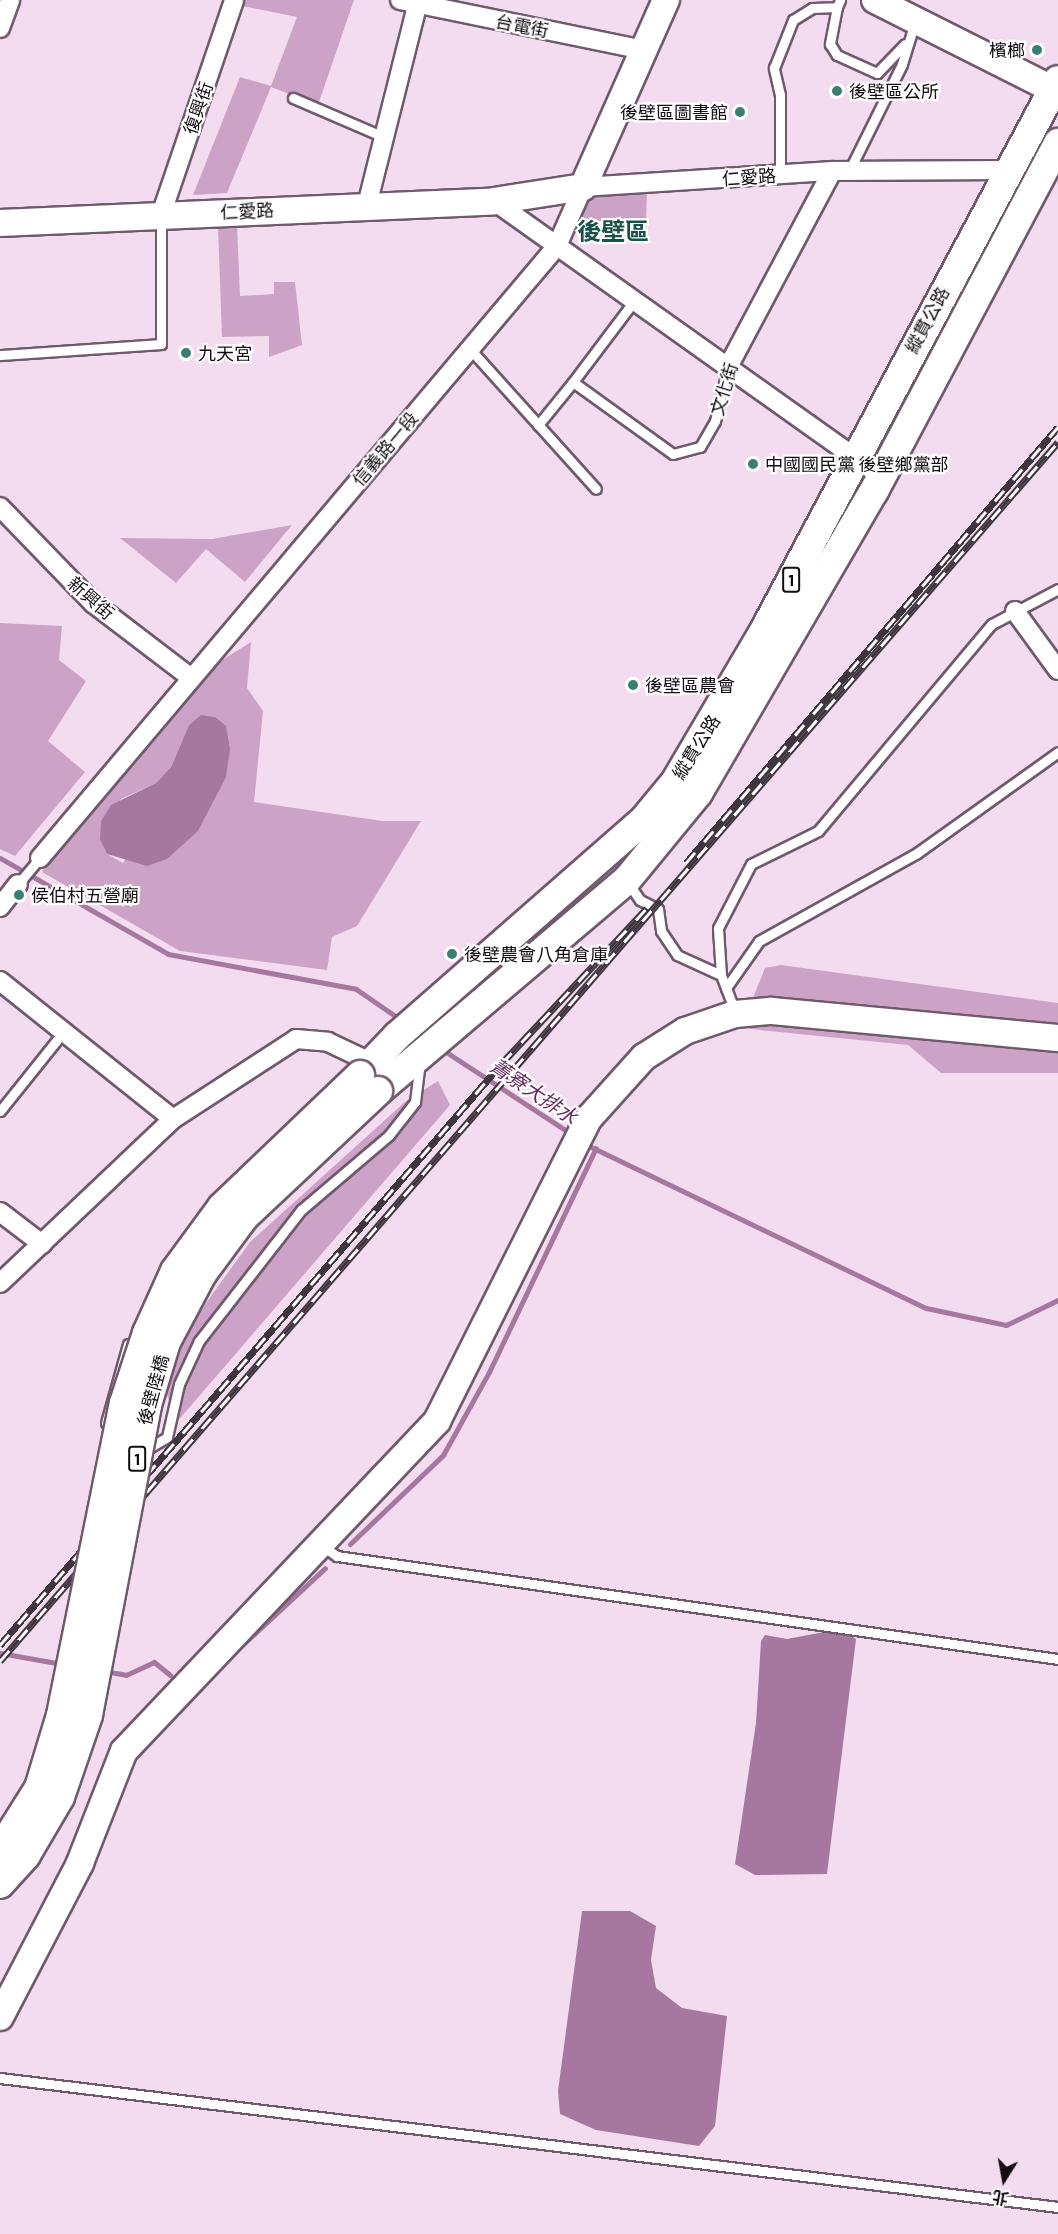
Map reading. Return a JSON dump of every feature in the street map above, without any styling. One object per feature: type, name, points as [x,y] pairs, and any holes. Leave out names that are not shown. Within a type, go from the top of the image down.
[{"type":"main road","name":"縱貫公路","points":[[421,1057],[627,881],[698,793],[777,634],[853,460],[1006,170],[1056,87]]},
{"type":"main road","name":"縱貫公路","points":[[369,1076],[397,1035],[439,1001],[643,821],[675,782],[777,634],[881,476],[1058,143]]},
{"type":"main road","name":"1","points":[[369,1076],[421,1057]]},
{"type":"main road","name":"後壁陸橋","points":[[0,1850],[39,1788],[61,1715],[124,1403],[147,1333],[175,1271],[222,1207],[369,1076]]},
{"type":"main road","name":"後壁陸橋","points":[[0,1884],[26,1855],[60,1797],[88,1714],[147,1405],[166,1342],[202,1274],[244,1217],[369,1076]]},
{"type":"street","points":[[0,28],[10,0]]},
{"type":"street","name":"復興街","points":[[161,215],[234,0]]},
{"type":"street","name":"信義路一段","points":[[40,858],[557,246],[666,0]]},
{"type":"street","points":[[875,0],[1056,87]]},
{"type":"street","points":[[367,205],[384,136],[409,3]]},
{"type":"street","name":"台電街","points":[[409,3],[644,50]]},
{"type":"street","name":"仁愛路","points":[[0,223],[494,201],[583,187],[840,171],[1006,170]]},
{"type":"street","name":"文化街","points":[[728,368],[840,171]]},
{"type":"street","points":[[494,201],[853,460],[881,476]]},
{"type":"street","name":"新興街","points":[[0,507],[93,603],[191,678]]},
{"type":"street","points":[[1015,611],[1058,670]]},
{"type":"street","points":[[0,908],[18,884]]},
{"type":"street","points":[[0,981],[173,1119]]},
{"type":"street","points":[[0,2017],[80,1863],[124,1751],[437,1421],[568,1165],[589,1118],[644,1057],[685,1031],[735,1014],[819,1014],[1058,1038]]},
{"type":"street","points":[[0,1282],[173,1119],[296,1039],[328,1042],[369,1076]]},
{"type":"street","points":[[0,1212],[42,1244]]},
{"type":"lane","points":[[780,175],[780,95],[774,68],[793,20],[812,8],[839,4],[830,44],[861,68],[884,72],[905,44],[916,20]]},
{"type":"lane","points":[[840,171],[902,64],[905,44]]},
{"type":"lane","points":[[293,98],[384,136]]},
{"type":"lane","points":[[0,355],[161,344],[161,215]]},
{"type":"lane","points":[[538,425],[634,301]]},
{"type":"lane","points":[[470,350],[596,489]]},
{"type":"lane","name":"文化街","points":[[573,382],[673,454],[700,447],[715,421],[728,368]]},
{"type":"lane","points":[[735,1014],[721,975],[718,928],[752,864],[818,831],[992,624],[1058,589]]},
{"type":"lane","points":[[726,988],[759,941],[917,852],[1058,752]]},
{"type":"lane","points":[[18,884],[40,858]]},
{"type":"lane","points":[[627,881],[640,900],[658,909],[661,932],[677,955],[721,975]]},
{"type":"lane","points":[[0,1111],[64,1031]]},
{"type":"lane","points":[[102,1444],[95,1480],[167,1437],[179,1384],[199,1341],[301,1210],[389,1135],[415,1102],[421,1057]]},
{"type":"lane","points":[[138,1323],[175,1255],[212,1205],[369,1076]]},
{"type":"lane","points":[[104,1432],[133,1332]]},
{"type":"lane","points":[[320,1544],[337,1556],[1058,1659]]},
{"type":"lane","points":[[0,2078],[1058,2207]]},
{"type":"shaded area","points":[[240,0],[354,0],[318,105],[271,87],[227,193],[193,195],[240,77],[271,86],[297,17],[238,5]]},
{"type":"shaded area","points":[[647,190],[646,223],[577,220],[590,197]]},
{"type":"shaded area","points":[[237,224],[240,296],[274,294],[274,282],[295,282],[302,345],[269,357],[269,336],[222,337],[218,227]]},
{"type":"shaded area","points":[[292,525],[245,582],[206,549],[176,583],[120,538],[212,539]]},
{"type":"shaded area","points":[[0,623],[62,626],[59,660],[86,681],[48,741],[85,772],[15,856],[0,849]]},
{"type":"shaded area","points":[[251,642],[247,688],[263,711],[254,802],[382,821],[421,821],[357,926],[332,937],[327,970],[180,951],[42,872],[208,669]],"holes":[[[201,716],[215,717],[123,863],[107,854],[100,840],[121,799],[156,783],[171,767],[189,725]]]},
{"type":"shaded area","points":[[201,715],[215,717],[226,726],[230,749],[226,777],[198,831],[167,859],[147,866],[107,854],[100,840],[101,821],[111,805],[156,783],[171,767],[189,725]]},
{"type":"shaded area","points":[[781,965],[1058,1003],[1058,1073],[941,1073],[908,1045],[741,1028],[765,968]]},
{"type":"shaded area","points":[[438,1081],[450,1105],[176,1423],[161,1374],[175,1346],[250,1242],[406,1101]]},
{"type":"shaded area","points":[[840,1629],[856,1639],[827,1874],[755,1875],[735,1864],[756,1723],[761,1641],[765,1635],[787,1639]]},
{"type":"shaded area","points":[[582,1911],[630,1911],[656,1926],[651,1960],[656,1988],[682,2008],[727,2016],[715,2126],[699,2146],[596,2130],[560,2114],[558,2091]]},
{"type":"waterway","name":"菁寮大排水","points":[[0,858],[168,954],[356,989],[401,1020]]},
{"type":"waterway","name":"菁寮大排水","points":[[440,1048],[573,1135]]},
{"type":"waterway","name":"菁寮大排水","points":[[585,1144],[926,1308],[1006,1325],[1058,1300]]},
{"type":"waterway","points":[[350,1544],[443,1455],[489,1372],[596,1148]]},
{"type":"waterway","points":[[196,1688],[325,1568]]},
{"type":"waterway","points":[[0,1653],[62,1664]]},
{"type":"waterway","points":[[104,1671],[126,1675],[154,1662],[170,1675]]},
{"type":"railway","points":[[686,863],[1058,427]]},
{"type":"railway","points":[[0,1661],[1058,442]]},
{"type":"railway","points":[[0,1645],[502,1063],[647,908]]},
{"type":"place","name":"檳榔","points":[[1037,50]]},
{"type":"place","name":"後壁區公所","points":[[837,91]]},
{"type":"place","name":"後壁區圖書館","points":[[740,112]]},
{"type":"place","name":"九天宮","points":[[186,353]]},
{"type":"place","name":"中國國民黨 後壁鄉黨部","points":[[753,464]]},
{"type":"place","name":"後壁區農會","points":[[633,685]]},
{"type":"place","name":"侯伯村五營廟","points":[[19,895]]},
{"type":"place","name":"後壁農會八角倉庫","points":[[452,954]]},
{"type":"district","name":"後壁區","points":[[613,231]]}]
